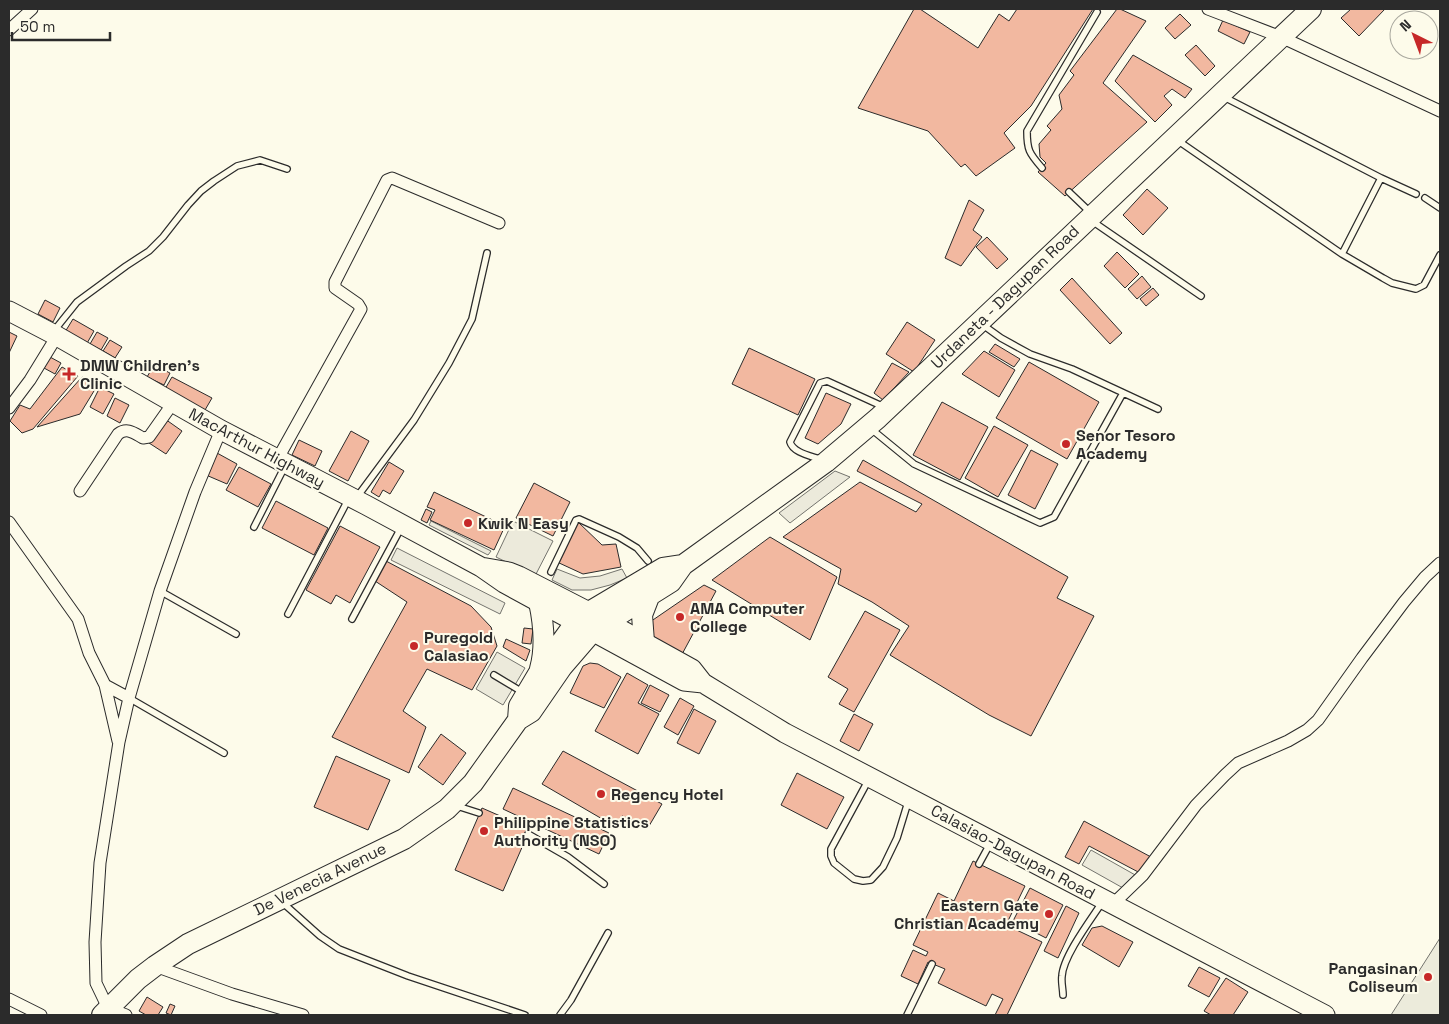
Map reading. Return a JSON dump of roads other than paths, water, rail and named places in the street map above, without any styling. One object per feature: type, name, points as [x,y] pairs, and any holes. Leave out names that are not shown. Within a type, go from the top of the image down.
[{"type":"highway","name":"Urdaneta - Dagupan Road","points":[[591,622],[649,597],[671,582],[682,565],[826,462],[888,409],[1311,9]]},
{"type":"highway","name":"Urdaneta - Dagupan Road","points":[[591,622],[663,568],[682,565]]},
{"type":"highway","points":[[644,642],[642,615],[649,597]]},
{"type":"highway","points":[[538,674],[543,656],[544,639],[539,602]]},
{"type":"highway","name":"De Venecia Avenue","points":[[518,720],[519,706],[538,674],[591,622]]},
{"type":"highway","name":"De Venecia Avenue","points":[[112,1013],[138,979],[188,944],[404,839],[452,805],[473,783],[518,720],[531,712],[591,622]]},
{"type":"main road","name":"MacArthur Highway","points":[[9,310],[221,430],[403,524],[481,567],[504,583],[539,602],[591,622]]},
{"type":"main road","name":"MacArthur Highway","points":[[481,567],[509,572],[519,576],[591,622]]},
{"type":"main road","name":"Calasiao-Dagupan Road","points":[[591,622],[644,642],[692,669],[703,683],[785,733],[992,840],[1303,1007],[1325,1015]]},
{"type":"main road","name":"Calasiao-Dagupan Road","points":[[591,622],[684,681],[703,683]]},
{"type":"street","points":[[9,30],[32,9]]},
{"type":"street","points":[[1208,9],[1281,38],[1440,111]]},
{"type":"street","points":[[282,462],[361,309],[358,304],[335,288],[335,282],[388,180],[392,178],[499,223]]},
{"type":"street","points":[[9,408],[30,380],[54,335]]},
{"type":"street","points":[[80,491],[118,434],[123,430],[127,430],[143,438],[149,436],[173,403]]},
{"type":"street","points":[[112,1013],[96,983],[95,942],[100,863],[119,742],[129,698],[160,591],[195,492],[221,430]]},
{"type":"street","points":[[9,522],[78,619],[89,653],[105,685],[119,742]]},
{"type":"street","points":[[1108,902],[1143,875],[1196,805],[1238,763],[1288,742],[1307,730],[1318,720],[1404,602],[1440,563]]},
{"type":"street","points":[[105,685],[129,698]]},
{"type":"street","points":[[154,966],[232,994],[303,1015]]},
{"type":"street","points":[[9,1000],[41,1015]]},
{"type":"lane","points":[[1042,168],[1032,156],[1027,146],[1027,131],[1097,12]]},
{"type":"lane","points":[[1219,95],[1416,194]]},
{"type":"lane","points":[[1174,138],[1342,254],[1392,283],[1416,289],[1424,285],[1440,255]]},
{"type":"lane","points":[[54,335],[77,302],[149,251],[163,237],[188,205],[214,181],[237,166],[260,160],[287,169]]},
{"type":"lane","points":[[1342,254],[1381,178]]},
{"type":"lane","points":[[1069,192],[1090,216],[1201,296]]},
{"type":"lane","points":[[1425,198],[1440,208]]},
{"type":"lane","points":[[288,614],[353,498],[414,420],[449,363],[472,319],[487,253]]},
{"type":"lane","points":[[980,323],[1001,338],[1030,354],[1072,369],[1158,409]]},
{"type":"lane","points":[[826,462],[797,451],[790,442],[820,383],[827,381],[888,409]]},
{"type":"lane","points":[[868,426],[914,464],[1040,523],[1054,517],[1123,393]]},
{"type":"lane","points":[[254,527],[282,462]]},
{"type":"lane","points":[[551,572],[576,520],[579,519],[619,537],[637,548],[648,561]]},
{"type":"lane","points":[[352,619],[403,524]]},
{"type":"lane","points":[[160,591],[236,634]]},
{"type":"lane","points":[[494,675],[526,694]]},
{"type":"lane","points":[[129,698],[224,753]]},
{"type":"lane","points":[[870,777],[831,849],[834,863],[854,879],[871,880],[884,866],[897,838],[909,797]]},
{"type":"lane","points":[[452,805],[479,813]]},
{"type":"lane","points":[[528,834],[568,857],[604,884]]},
{"type":"lane","points":[[979,864],[992,840]]},
{"type":"lane","points":[[280,900],[320,936],[339,949],[408,976],[525,1015]]},
{"type":"lane","points":[[1063,995],[1062,976],[1064,965],[1080,937],[1108,902]]},
{"type":"lane","points":[[560,1015],[572,1000],[608,933]]},
{"type":"lane","points":[[907,1015],[932,964]]},
{"type":"place","name":"DMW Children's Clinic","points":[[69,374]]},
{"type":"place","name":"Senor Tesoro Academy","points":[[1066,444]]},
{"type":"place","name":"Kwik N Easy","points":[[468,523]]},
{"type":"place","name":"AMA Computer College","points":[[680,617]]},
{"type":"place","name":"Puregold Calasiao","points":[[414,646]]},
{"type":"place","name":"Regency Hotel","points":[[601,794]]},
{"type":"place","name":"Philippine Statistics Authority (NSO)","points":[[484,831]]},
{"type":"place","name":"Eastern Gate Christian Academy","points":[[1049,914]]},
{"type":"place","name":"Pangasinan Coliseum","points":[[1428,977]]}]
